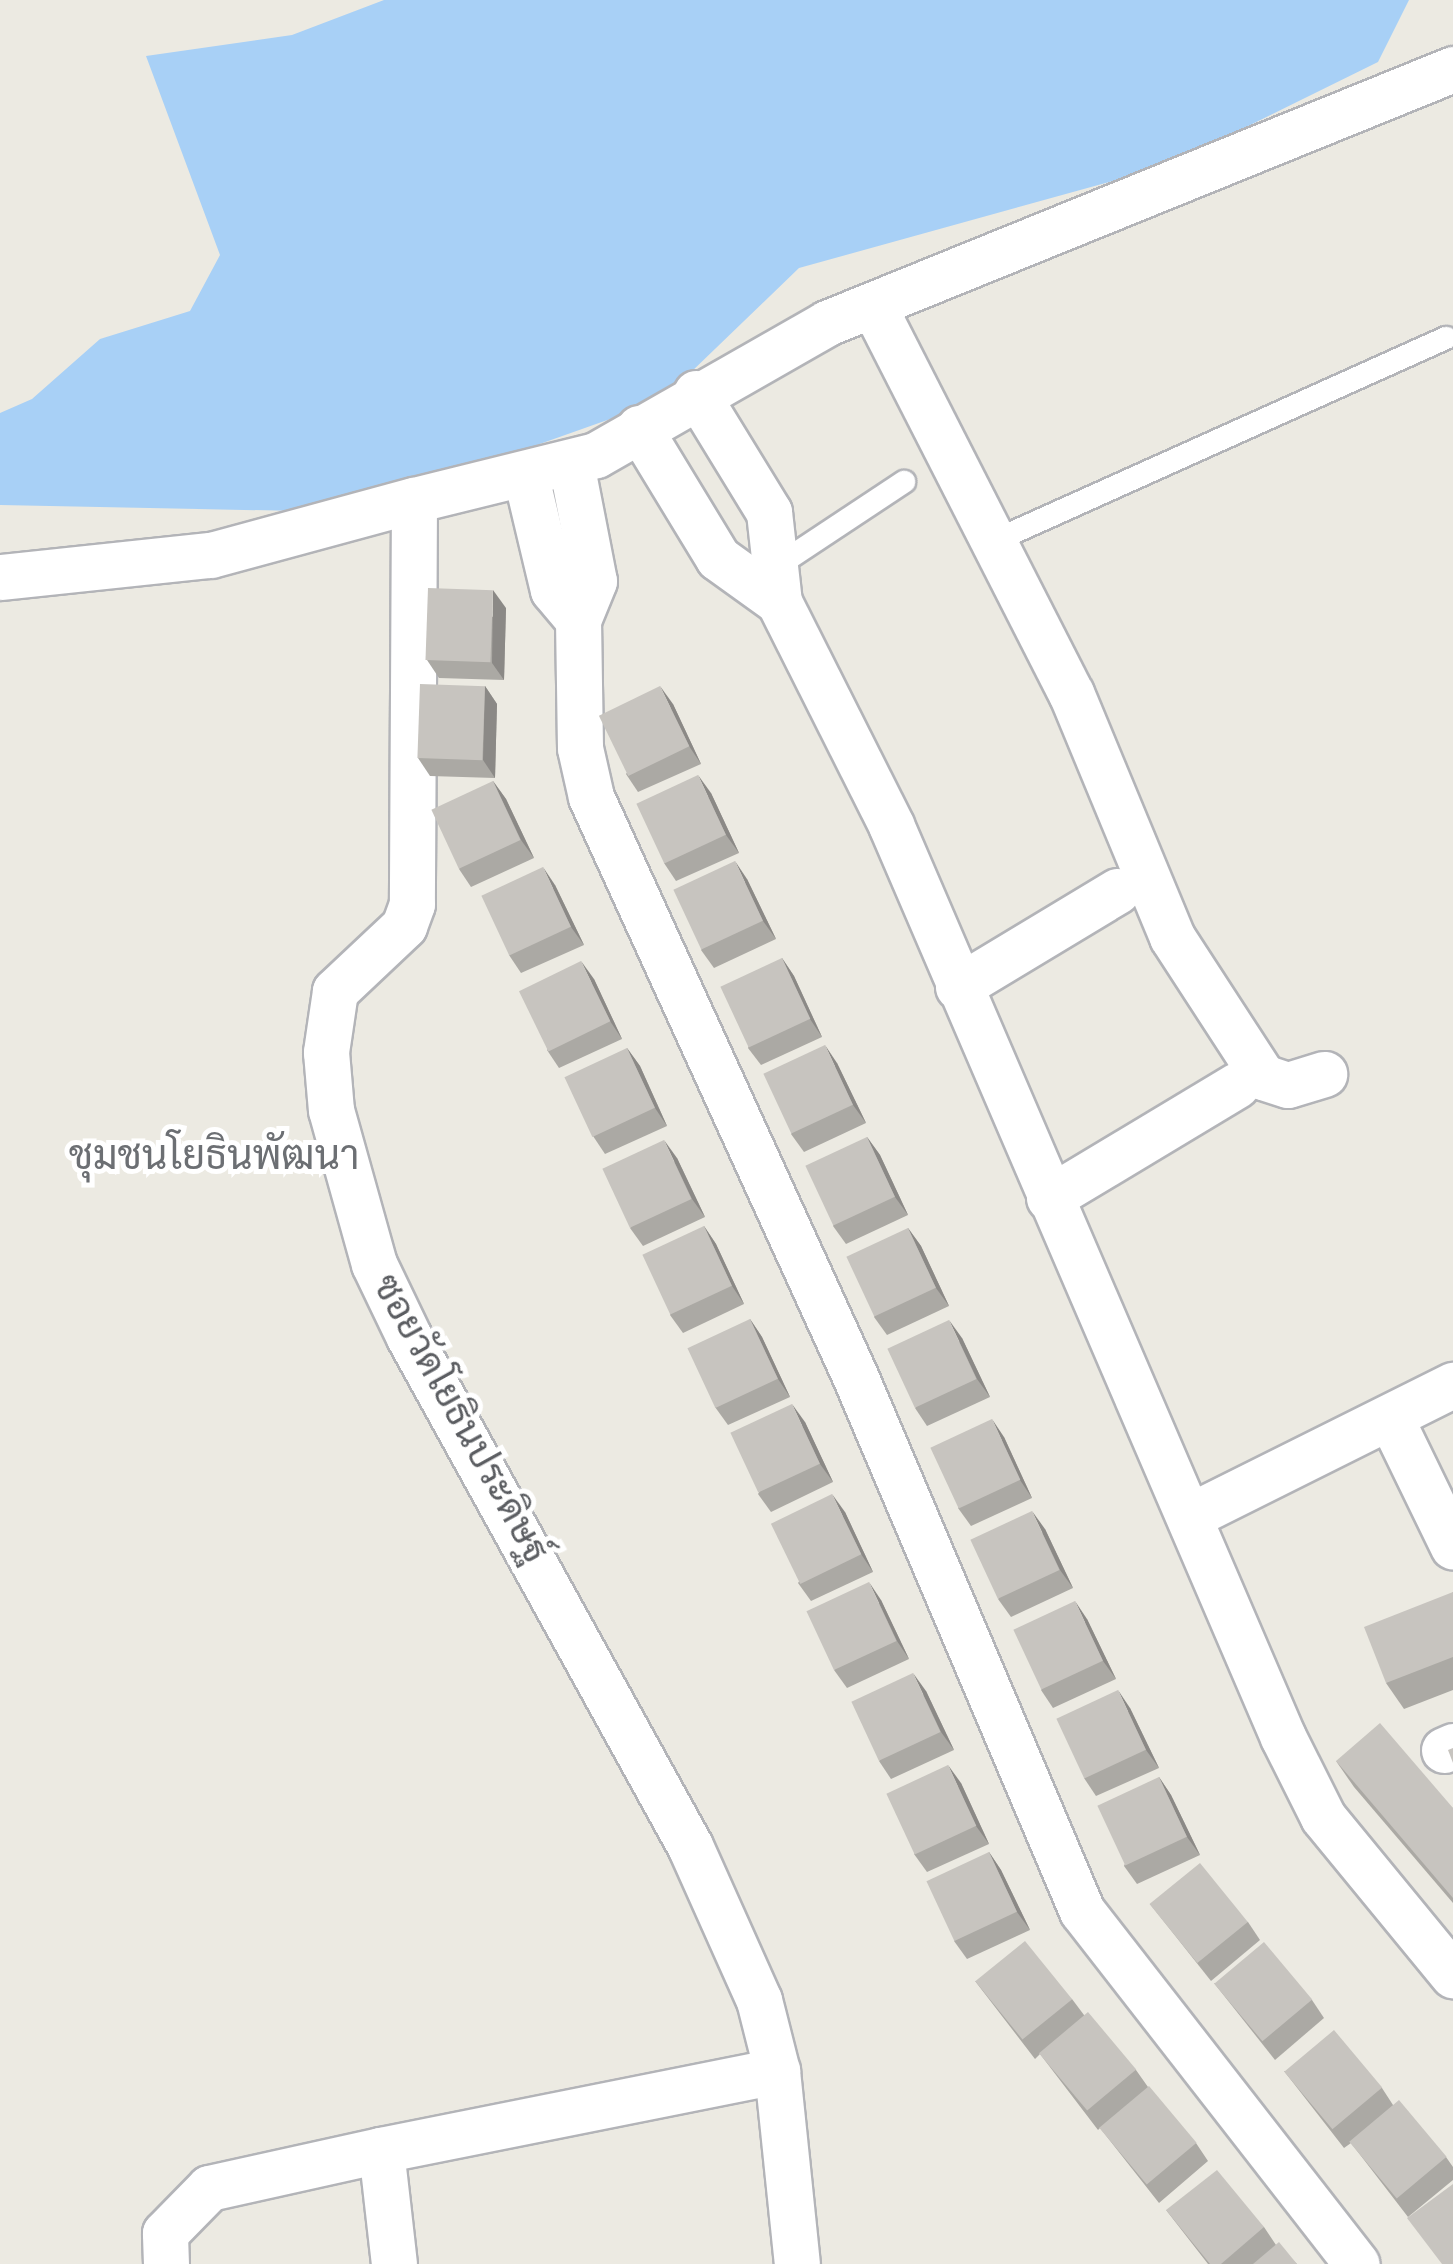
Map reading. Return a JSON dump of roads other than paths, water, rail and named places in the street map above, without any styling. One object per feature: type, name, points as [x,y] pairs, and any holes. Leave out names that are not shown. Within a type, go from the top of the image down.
[{"type":"street","points":[[0,577],[211,555],[414,500],[571,464],[696,393],[873,305],[1453,69]]},
{"type":"street","points":[[873,305],[1071,694],[1172,937],[1247,1060],[1288,1085],[1324,1074]]},
{"type":"street","points":[[696,393],[769,512],[780,583],[891,826],[1049,1198],[1323,1817],[1453,1975]]},
{"type":"street","points":[[639,428],[718,558],[780,583]]},
{"type":"street","points":[[571,464],[594,581],[578,620],[580,748],[591,796],[855,1376],[1082,1911],[1356,2264]]},
{"type":"street","points":[[526,477],[553,590],[578,620]]},
{"type":"street","name":"ซอยวัดโยธินประดิษฐ์","points":[[414,500],[412,904],[404,926],[335,991],[326,1052],[332,1110],[374,1264],[690,1846],[759,2000],[777,2071],[798,2264]]},
{"type":"street","points":[[958,987],[1116,891]]},
{"type":"street","points":[[1049,1198],[1237,1084]]},
{"type":"street","points":[[1192,1515],[1453,1385]]},
{"type":"street","points":[[1390,1416],[1453,1547]]},
{"type":"street","points":[[166,2264],[165,2232],[209,2188],[777,2071]]},
{"type":"street","points":[[382,2150],[394,2264]]},
{"type":"lane","points":[[992,542],[1446,338]]},
{"type":"lane","points":[[780,583],[904,482]]},
{"type":"water","points":[[384,0],[1409,0],[1378,62],[1167,166],[799,268],[661,401],[348,512],[0,505],[0,413],[32,399],[100,339],[190,311],[220,255],[146,56],[292,35]]},
{"type":"district","name":"ชุมชนโยธินพัฒนา","points":[[214,1157]]}]
